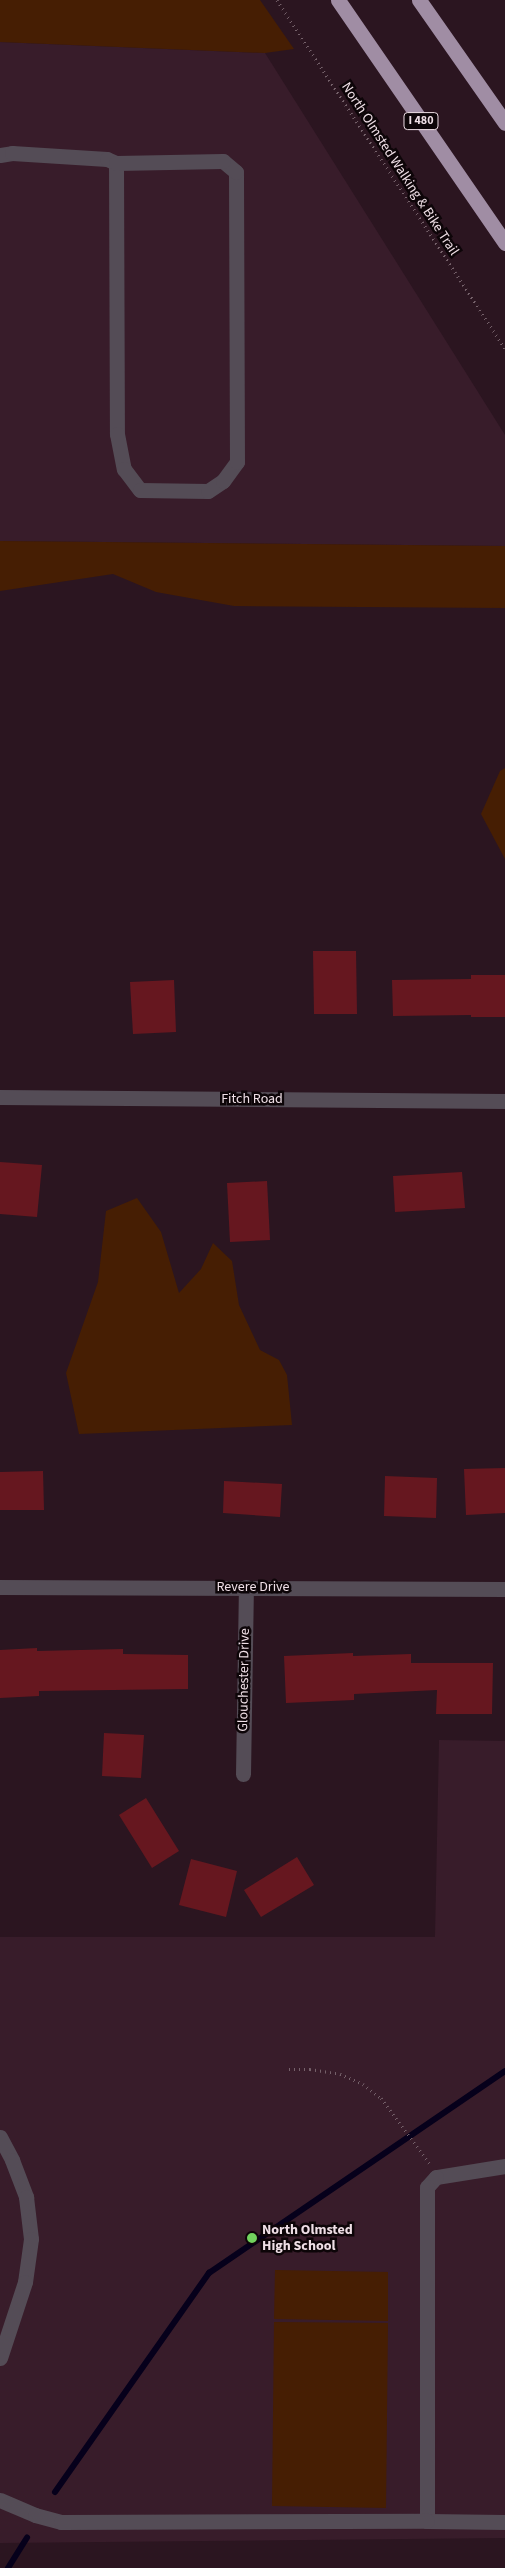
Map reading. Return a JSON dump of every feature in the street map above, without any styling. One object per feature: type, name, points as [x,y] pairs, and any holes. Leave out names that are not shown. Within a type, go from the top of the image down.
[{"type":"highway","name":"I 480","points":[[338,0],[505,243]]},
{"type":"highway","points":[[418,0],[505,123]]},
{"type":"street","points":[[0,155],[12,153],[107,159],[116,163],[223,161],[236,172],[238,462],[223,481],[208,491],[140,490],[124,469],[117,434],[116,163]]},
{"type":"street","name":"Fitch Road","points":[[0,1097],[505,1101]]},
{"type":"street","name":"Glouchester Drive","points":[[243,1774],[246,1587]]},
{"type":"street","name":"Revere Drive","points":[[0,1588],[505,1589]]},
{"type":"street","points":[[0,2137],[12,2160],[26,2197],[31,2239],[25,2282],[0,2358]]},
{"type":"street","points":[[427,2521],[427,2187],[436,2177],[505,2166]]},
{"type":"street","points":[[0,2500],[35,2515],[61,2522],[505,2522]]},
{"type":"path","name":"North Olmsted Walking & Bike Trail","points":[[277,0],[505,348]]},
{"type":"path","points":[[289,2069],[310,2069],[340,2074],[363,2084],[381,2098],[399,2120],[432,2168]]},
{"type":"shaded area","points":[[0,0],[260,0],[294,49],[265,53],[0,42]]},
{"type":"shaded area","points":[[0,42],[265,53],[505,435],[505,546],[0,541]]},
{"type":"shaded area","points":[[0,541],[505,546],[505,608],[234,606],[156,592],[113,574],[0,591]]},
{"type":"shaded area","points":[[505,768],[505,859],[481,814],[500,771]]},
{"type":"shaded area","points":[[137,1198],[161,1232],[179,1293],[201,1269],[213,1243],[232,1261],[239,1305],[260,1350],[279,1360],[287,1375],[292,1425],[79,1434],[66,1373],[98,1282],[106,1211]]},
{"type":"shaded area","name":"North Olmsted High School","points":[[439,1740],[505,1741],[505,2538],[0,2543],[0,1937],[435,1937]]},
{"type":"shaded area","points":[[275,2270],[388,2272],[388,2321],[274,2319]]},
{"type":"shaded area","points":[[274,2322],[388,2323],[386,2508],[272,2506]]},
{"type":"building","points":[[313,951],[356,951],[357,1014],[314,1014]]},
{"type":"building","points":[[471,975],[505,975],[505,1017],[471,1017],[471,1015],[393,1016],[392,980],[471,979]]},
{"type":"building","points":[[174,980],[176,1032],[133,1034],[130,982]]},
{"type":"building","points":[[0,1162],[42,1165],[37,1217],[0,1214]]},
{"type":"building","points":[[462,1172],[465,1208],[395,1212],[393,1176]]},
{"type":"building","points":[[267,1181],[270,1240],[230,1242],[227,1183]]},
{"type":"building","points":[[505,1468],[505,1513],[466,1515],[464,1469]]},
{"type":"building","points":[[43,1471],[44,1510],[0,1510],[0,1472]]},
{"type":"building","points":[[385,1476],[437,1478],[436,1518],[384,1516]]},
{"type":"building","points":[[224,1481],[282,1484],[280,1517],[223,1513]]},
{"type":"building","points":[[37,1648],[37,1651],[123,1649],[123,1654],[188,1655],[188,1689],[39,1691],[39,1696],[0,1698],[0,1650]]},
{"type":"building","points":[[353,1653],[353,1656],[411,1654],[411,1663],[493,1663],[492,1714],[436,1714],[437,1690],[354,1694],[354,1700],[286,1703],[284,1656]]},
{"type":"building","points":[[104,1733],[144,1735],[141,1778],[102,1776]]},
{"type":"building","points":[[146,1798],[179,1851],[152,1868],[119,1815]]},
{"type":"building","points":[[297,1857],[314,1885],[261,1917],[244,1890]]},
{"type":"building","points":[[191,1859],[237,1871],[226,1917],[179,1905]]},
{"type":"waterway","points":[[55,2492],[209,2273],[505,2071]]},
{"type":"waterway","points":[[8,2568],[27,2538]]},
{"type":"place","name":"North Olmsted High School","points":[[252,2238]]}]
